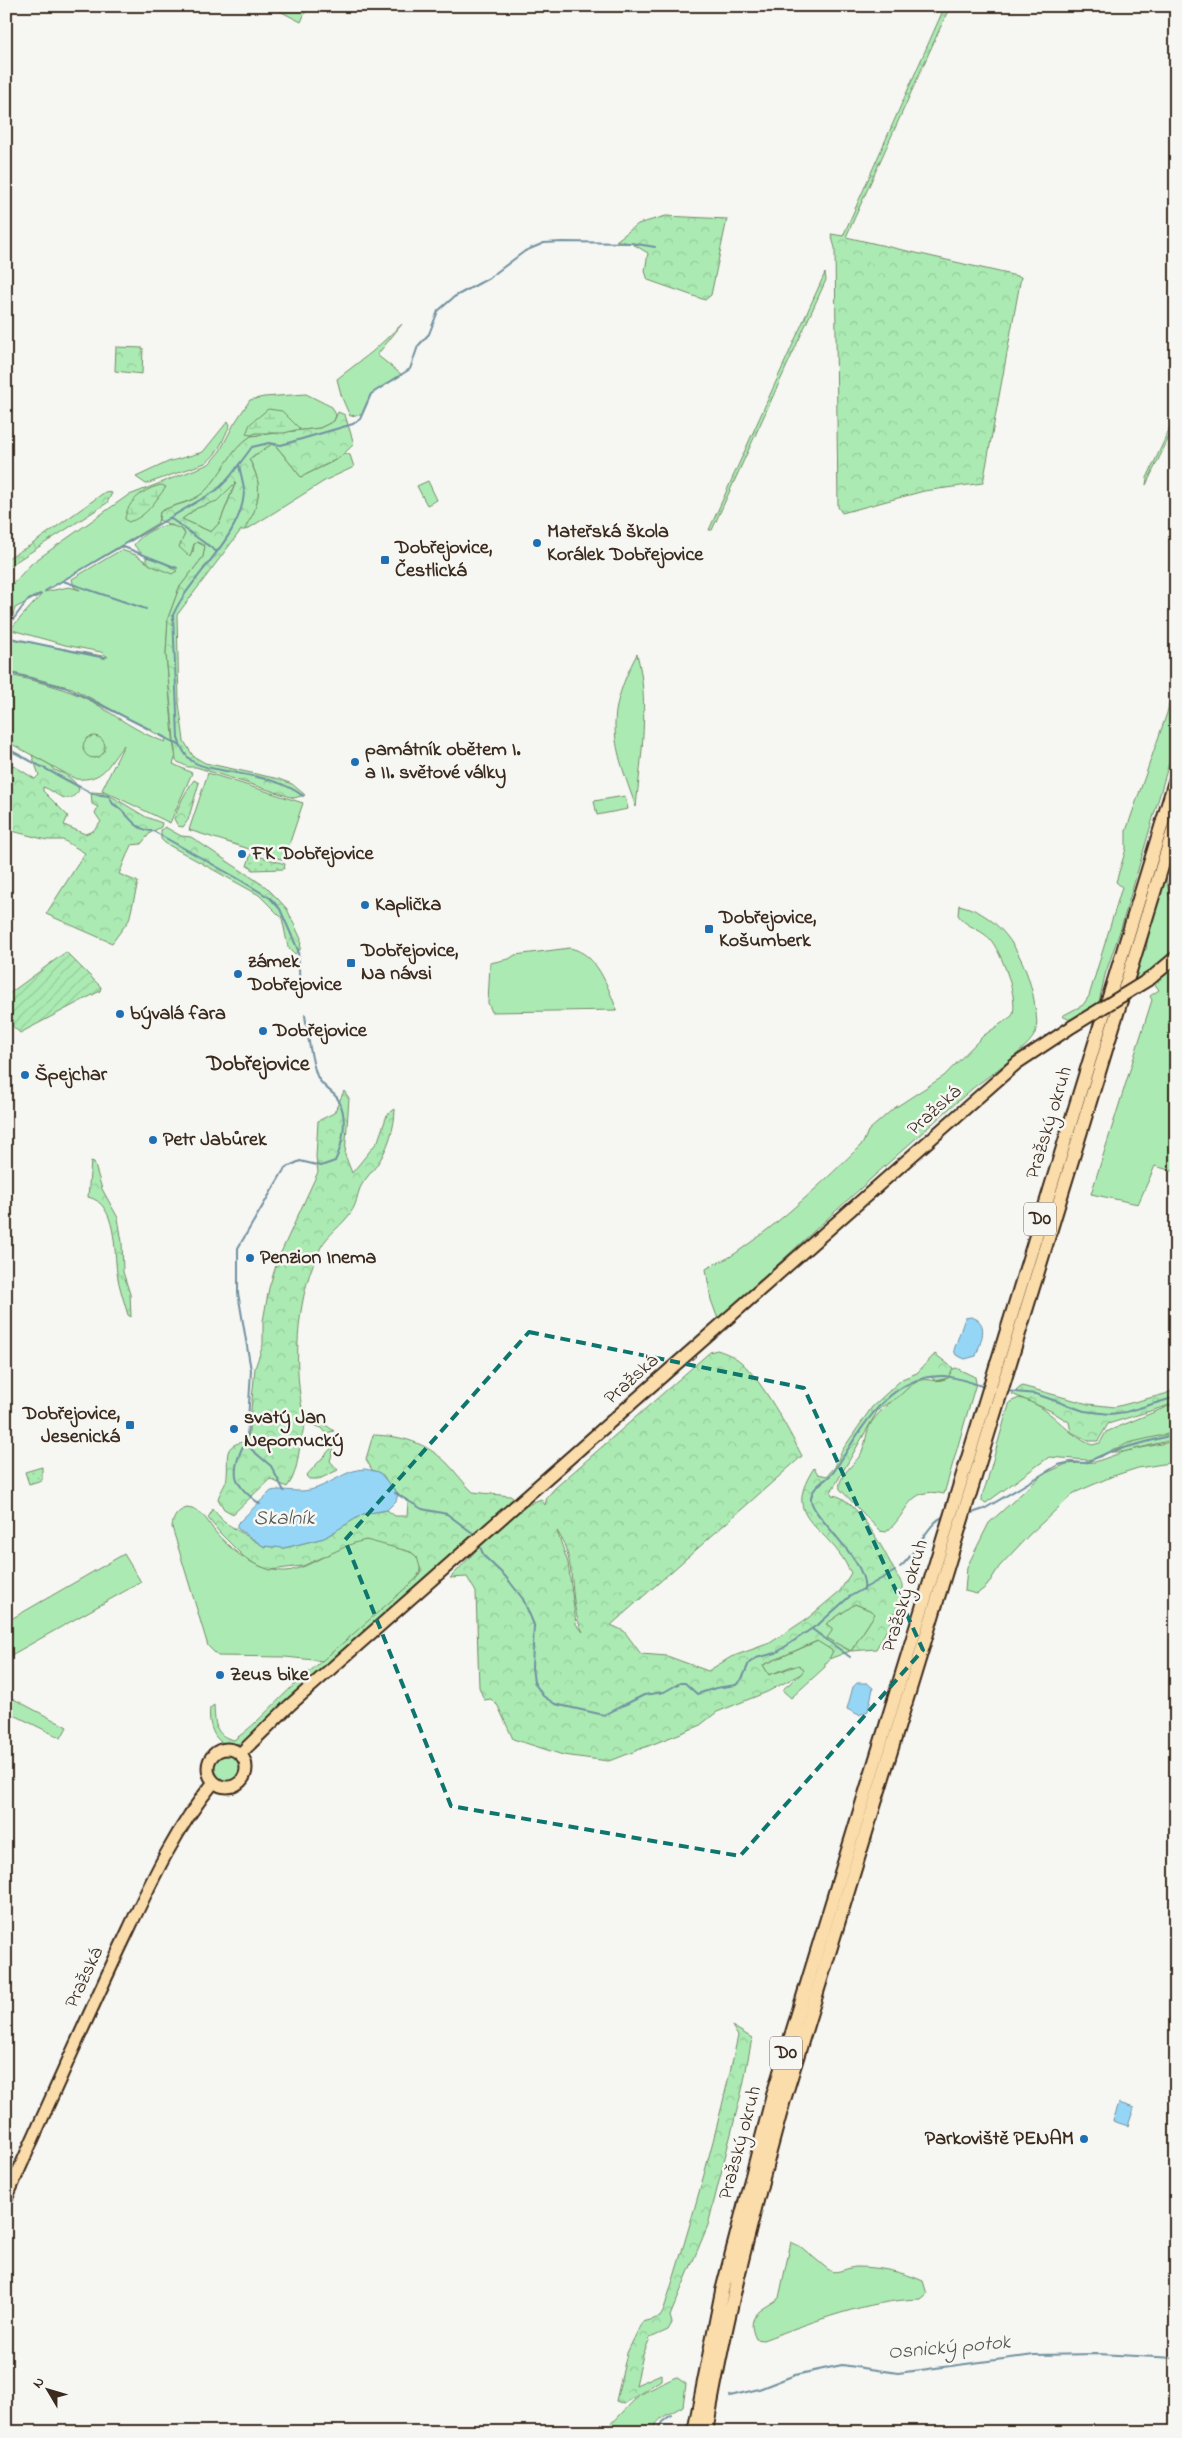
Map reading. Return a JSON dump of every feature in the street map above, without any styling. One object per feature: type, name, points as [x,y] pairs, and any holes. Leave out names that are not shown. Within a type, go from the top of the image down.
[{"type":"highway","name":"Pražský okruh","points":[[707,2426],[723,2343],[758,2192],[784,2100],[1176,778]]},
{"type":"highway","name":"Pražský okruh","points":[[998,1378],[1176,821]]},
{"type":"highway","name":"Pražský okruh","points":[[695,2428],[740,2216],[773,2095],[931,1599]]},
{"type":"main road","name":"Pražská","points":[[240,1754],[290,1705],[996,1082],[1053,1038],[1151,978],[1176,957]]},
{"type":"main road","points":[[225,1749],[240,1754],[246,1766],[241,1781],[229,1787],[214,1782],[208,1770],[213,1755],[225,1749]]},
{"type":"main road","name":"Pražská","points":[[6,2199],[74,2046],[141,1904],[182,1829],[214,1782]]},
{"type":"highlighted area","points":[[529,1332],[804,1388],[923,1650],[740,1856],[451,1806],[345,1540]]},
{"type":"green space","points":[[270,6],[308,6],[301,22]]},
{"type":"green space","points":[[945,6],[950,6],[846,237],[1021,277],[983,483],[924,491],[842,513],[838,507],[835,248],[831,234],[843,236]]},
{"type":"green space","points":[[666,216],[727,219],[711,295],[705,300],[648,280],[645,271],[648,253],[631,243],[616,241],[638,224]]},
{"type":"green space","points":[[825,273],[826,280],[712,530],[709,530]]},
{"type":"green space","points":[[402,324],[377,355],[402,375],[371,394],[362,414],[350,416],[342,398],[337,379],[372,352]]},
{"type":"green space","points":[[116,347],[143,348],[142,374],[115,371]]},
{"type":"green space","points":[[306,394],[332,407],[336,415],[334,421],[320,428],[251,436],[237,448],[216,479],[203,493],[160,512],[158,523],[44,592],[69,587],[80,590],[74,587],[72,579],[121,550],[136,555],[152,566],[175,568],[143,555],[134,545],[144,535],[158,528],[174,526],[180,528],[185,534],[183,539],[193,552],[194,544],[197,542],[205,546],[203,557],[179,588],[168,618],[166,654],[176,756],[173,764],[192,773],[170,823],[102,790],[124,745],[109,765],[99,774],[86,779],[76,779],[6,741],[6,674],[49,685],[81,696],[136,729],[165,742],[166,739],[72,688],[6,671],[6,638],[108,657],[101,652],[65,645],[12,630],[13,626],[42,594],[15,608],[11,622],[6,629],[6,591],[32,563],[127,496],[209,464],[220,451],[234,424],[250,400]]},
{"type":"green space","points":[[268,409],[282,411],[300,429],[284,433],[246,434],[250,424]]},
{"type":"green space","points":[[338,412],[345,415],[354,444],[339,458],[301,477],[277,447],[272,444],[249,459],[258,485],[258,497],[254,512],[245,530],[241,530],[177,615],[179,703],[184,741],[193,756],[205,763],[279,779],[292,784],[305,795],[294,798],[196,767],[188,767],[176,761],[166,654],[168,618],[179,588],[203,557],[205,546],[197,542],[194,544],[190,557],[179,547],[185,534],[183,530],[159,520],[160,512],[192,500],[203,493],[237,448],[251,436],[320,428],[334,421]],"holes":[[[236,482],[220,522],[211,532],[182,519],[197,508],[217,501]]]},
{"type":"green space","points":[[1176,415],[1176,423],[1146,485],[1147,478]]},
{"type":"green space","points":[[228,421],[230,425],[220,446],[205,463],[146,484],[136,477],[168,462],[203,452]]},
{"type":"green space","points":[[272,444],[277,447],[301,477],[332,462],[345,453],[350,455],[354,467],[326,480],[246,530],[244,528],[254,510],[258,494],[257,478],[249,459]]},
{"type":"green space","points":[[236,481],[220,522],[211,532],[182,519],[197,508],[217,500]]},
{"type":"green space","points":[[428,481],[437,500],[427,505],[417,486]]},
{"type":"green space","points":[[162,485],[166,487],[145,513],[128,522],[125,519],[126,512],[138,496],[149,489]]},
{"type":"green space","points":[[105,492],[112,493],[107,503],[6,568],[6,559],[31,545]]},
{"type":"green space","points":[[146,557],[163,562],[177,571],[172,574],[152,566],[146,561]]},
{"type":"green space","points":[[637,654],[641,673],[644,711],[636,807],[617,748],[615,731],[619,696]]},
{"type":"green space","points":[[1176,676],[1176,739],[1121,928],[1105,975],[1099,1002],[1070,1020],[1062,1016],[1083,1005],[1089,996],[1122,887],[1116,882],[1126,849],[1126,831],[1167,713]]},
{"type":"green space","points":[[94,736],[102,739],[105,747],[102,755],[94,758],[86,755],[83,747],[86,739]]},
{"type":"green space","points":[[32,755],[52,766],[54,770],[69,777],[79,790],[75,795],[66,798],[43,787],[43,791],[68,816],[64,825],[85,834],[93,831],[101,822],[95,813],[98,807],[92,804],[91,792],[106,793],[146,817],[162,823],[161,827],[150,833],[141,844],[131,845],[119,874],[138,882],[129,920],[112,943],[46,914],[85,853],[63,840],[47,840],[12,831],[6,825],[6,761],[35,779],[39,775]]},
{"type":"green space","points":[[208,773],[303,803],[284,860],[189,830]]},
{"type":"green space","points":[[194,780],[199,783],[188,820],[183,827],[178,826],[174,819],[182,799]]},
{"type":"green space","points":[[625,796],[628,809],[597,815],[594,801]]},
{"type":"green space","points":[[165,827],[181,836],[191,837],[266,887],[287,909],[301,939],[300,950],[295,954],[288,947],[282,918],[259,895],[165,843],[161,839],[161,830]]},
{"type":"green space","points":[[251,854],[285,864],[284,869],[252,870],[252,867],[247,866]]},
{"type":"green space","points":[[1166,875],[1169,895],[1176,910],[1176,950],[1164,962],[1133,983],[1142,950],[1146,950],[1149,929]]},
{"type":"green space","points":[[959,905],[975,910],[988,918],[1010,940],[1025,969],[1030,984],[1037,1025],[1035,1033],[1017,1054],[973,1088],[908,1145],[718,1319],[711,1300],[706,1269],[733,1255],[786,1214],[848,1158],[863,1143],[868,1131],[893,1109],[944,1076],[983,1036],[1012,1016],[1014,1009],[1011,988],[999,953],[989,938],[961,919],[958,915]]},
{"type":"green space","points":[[570,948],[580,951],[595,964],[605,981],[617,1010],[492,1012],[488,1003],[490,963],[509,959],[515,955]]},
{"type":"green space","points":[[66,952],[101,987],[100,991],[20,1033],[6,1020],[6,996]]},
{"type":"green space","points":[[1176,966],[1176,1172],[1155,1166],[1138,1204],[1091,1194],[1152,1000],[1150,996],[1159,990],[1154,983]]},
{"type":"green space","points":[[344,1091],[349,1098],[345,1155],[352,1173],[378,1141],[387,1115],[395,1109],[395,1116],[390,1139],[384,1153],[362,1185],[355,1205],[344,1221],[321,1247],[313,1265],[302,1305],[299,1326],[298,1369],[302,1408],[334,1431],[326,1433],[322,1428],[306,1423],[295,1472],[287,1487],[270,1479],[233,1514],[224,1509],[218,1499],[227,1479],[227,1457],[230,1448],[248,1441],[255,1368],[263,1345],[263,1321],[269,1288],[278,1259],[318,1172],[316,1157],[318,1121],[334,1113]]},
{"type":"green space","points":[[91,1161],[94,1162],[102,1189],[118,1218],[122,1242],[123,1272],[130,1294],[131,1317],[128,1315],[119,1284],[109,1218],[104,1208],[97,1201],[88,1197]]},
{"type":"green space","points":[[717,1350],[736,1358],[758,1381],[802,1456],[611,1625],[624,1631],[641,1654],[667,1656],[708,1671],[731,1657],[770,1643],[808,1618],[840,1591],[851,1573],[839,1553],[807,1516],[803,1507],[802,1496],[806,1484],[814,1468],[818,1474],[827,1476],[835,1467],[841,1452],[872,1407],[902,1379],[917,1373],[935,1354],[953,1368],[948,1378],[935,1381],[931,1377],[921,1379],[878,1410],[831,1492],[832,1495],[841,1498],[851,1505],[869,1526],[901,1582],[901,1596],[888,1628],[876,1649],[851,1651],[875,1614],[855,1604],[826,1624],[832,1628],[827,1638],[850,1651],[829,1659],[833,1651],[817,1641],[763,1665],[769,1675],[799,1665],[804,1670],[801,1674],[767,1692],[717,1712],[699,1726],[615,1759],[608,1761],[563,1755],[513,1739],[498,1706],[491,1699],[484,1700],[479,1687],[476,1592],[467,1577],[450,1578],[517,1512],[541,1499],[545,1505],[547,1497],[555,1488],[710,1352]],"holes":[[[557,1531],[564,1543],[571,1570],[575,1609],[583,1632],[576,1624],[568,1563]]]},
{"type":"green space","points":[[956,1368],[975,1377],[976,1383],[944,1494],[932,1492],[915,1498],[909,1503],[894,1525],[886,1532],[880,1531],[840,1489],[841,1481],[859,1457],[873,1420],[886,1406],[901,1392],[916,1382],[922,1380],[939,1381],[948,1378],[951,1370]]},
{"type":"green space","points":[[1022,1386],[1088,1404],[1115,1407],[1165,1394],[1176,1389],[1176,1403],[1108,1424],[1098,1441],[1089,1441],[1071,1432],[1069,1422],[1051,1411],[1012,1394]]},
{"type":"green space","points":[[1019,1398],[1040,1407],[1073,1434],[1092,1445],[1100,1443],[1106,1432],[1176,1403],[1176,1432],[1113,1449],[1101,1457],[1087,1460],[1049,1457],[986,1503],[982,1501],[983,1494],[1001,1430],[1010,1402]]},
{"type":"green space","points":[[1176,1432],[1176,1439],[1123,1452],[1111,1452],[1128,1443]]},
{"type":"green space","points":[[373,1435],[394,1437],[422,1445],[447,1463],[473,1492],[510,1496],[518,1500],[244,1741],[228,1745],[221,1742],[216,1738],[213,1731],[210,1708],[214,1705],[215,1722],[219,1732],[227,1738],[234,1740],[416,1579],[421,1571],[417,1557],[411,1552],[366,1540],[354,1543],[303,1566],[270,1570],[244,1557],[208,1518],[213,1509],[224,1522],[263,1546],[284,1548],[324,1538],[363,1514],[387,1510],[395,1516],[407,1516],[408,1503],[388,1483],[383,1475],[372,1470],[366,1459]]},
{"type":"green space","points":[[1176,1441],[1176,1462],[1138,1468],[1113,1476],[1074,1493],[1029,1535],[999,1567],[987,1586],[977,1594],[965,1591],[967,1567],[989,1523],[1042,1475],[1066,1464],[1095,1462],[1126,1451]]},
{"type":"green space","points":[[335,1444],[330,1461],[338,1470],[319,1479],[309,1479],[306,1476]]},
{"type":"green space","points":[[42,1467],[42,1480],[29,1484],[25,1472]]},
{"type":"green space","points":[[187,1508],[201,1514],[231,1548],[248,1560],[266,1568],[286,1571],[296,1569],[348,1544],[368,1540],[412,1553],[418,1558],[420,1570],[416,1579],[324,1661],[285,1657],[218,1656],[208,1646],[172,1527],[176,1515]]},
{"type":"green space","points":[[124,1554],[141,1582],[6,1658],[6,1622]]},
{"type":"green space","points":[[855,1604],[875,1614],[851,1651],[826,1638],[826,1624]]},
{"type":"green space","points":[[818,1641],[833,1651],[829,1661],[825,1663],[825,1667],[791,1698],[782,1690],[801,1674],[792,1666],[769,1675],[763,1665]]},
{"type":"green space","points":[[6,1695],[67,1727],[61,1738],[6,1711]]},
{"type":"green space","points":[[227,1753],[233,1754],[241,1762],[241,1774],[233,1782],[227,1783],[221,1782],[213,1774],[212,1768],[213,1762],[221,1754]]},
{"type":"green space","points":[[732,2026],[752,2038],[743,2086],[708,2225],[670,2316],[672,2323],[668,2330],[650,2338],[643,2355],[636,2385],[661,2374],[661,2380],[624,2404],[616,2401],[627,2353],[642,2322],[660,2317],[663,2312],[694,2209],[722,2106],[738,2036]]},
{"type":"green space","points":[[791,2242],[801,2247],[830,2271],[836,2272],[857,2267],[891,2271],[923,2281],[927,2294],[921,2299],[881,2303],[840,2313],[763,2340],[756,2339],[752,2323],[758,2313],[779,2298]]},
{"type":"green space","points":[[676,2377],[686,2384],[683,2406],[657,2422],[652,2432],[604,2432],[639,2395]]},
{"type":"water","points":[[971,1317],[981,1323],[982,1334],[976,1356],[965,1359],[956,1355],[954,1350],[965,1318]]},
{"type":"water","name":"Skalník","points":[[365,1469],[379,1472],[398,1494],[396,1501],[387,1510],[363,1514],[324,1538],[284,1548],[263,1546],[237,1528],[237,1524],[271,1491],[310,1490],[351,1472]]},
{"type":"water","points":[[857,1683],[867,1683],[873,1688],[868,1711],[859,1715],[847,1709],[853,1687]]},
{"type":"water","points":[[1119,2103],[1134,2108],[1128,2126],[1113,2121]]},
{"type":"waterway","points":[[45,591],[217,490],[229,478],[252,447],[269,443],[281,445],[353,424],[360,419],[371,394],[410,369],[418,346],[429,334],[438,311],[454,297],[489,278],[525,251],[544,243],[562,242],[631,243],[655,247]]},
{"type":"waterway","points":[[239,464],[244,491],[241,508],[235,524],[226,540],[181,600],[173,615],[178,738],[187,756],[198,765],[274,781],[303,796]]},
{"type":"waterway","points":[[170,518],[217,552]]},
{"type":"waterway","points":[[121,546],[177,568]]},
{"type":"waterway","points":[[63,581],[146,609]]},
{"type":"waterway","points":[[6,629],[27,601],[40,594]]},
{"type":"waterway","points":[[6,637],[105,658]]},
{"type":"waterway","points":[[6,672],[67,688],[151,730]]},
{"type":"waterway","points":[[160,735],[181,746]]},
{"type":"waterway","points":[[6,748],[93,794],[109,796],[113,804],[140,828],[153,831],[270,898],[280,909],[298,950],[300,989]]},
{"type":"waterway","points":[[247,1438],[251,1370],[238,1293],[238,1248],[285,1168],[300,1161],[321,1166],[335,1161],[343,1131],[343,1115],[339,1101],[317,1076],[305,1015]]},
{"type":"waterway","points":[[864,1590],[863,1578],[858,1565],[819,1516],[813,1506],[812,1493],[817,1486],[832,1474],[866,1422],[879,1407],[892,1394],[907,1384],[925,1378],[944,1376],[985,1387]]},
{"type":"waterway","points":[[1006,1391],[1036,1394],[1084,1411],[1110,1414],[1126,1412],[1176,1397]]},
{"type":"waterway","points":[[969,1514],[984,1509],[1058,1465],[1071,1462],[1085,1463],[1109,1452],[1176,1434]]},
{"type":"waterway","points":[[245,1442],[237,1462],[236,1478],[244,1491],[260,1504]]},
{"type":"waterway","points":[[247,1442],[252,1450],[271,1466],[284,1491]]},
{"type":"waterway","points":[[395,1493],[422,1509],[447,1514],[474,1534]]},
{"type":"waterway","points":[[900,1567],[906,1562],[933,1524],[945,1516]]},
{"type":"waterway","points":[[480,1547],[484,1556],[506,1577],[523,1599],[534,1625],[532,1667],[534,1682],[543,1696],[555,1704],[604,1715],[644,1695],[664,1692],[680,1683],[685,1683],[697,1694],[716,1688],[736,1685],[743,1677],[749,1663],[756,1658],[776,1653],[820,1623],[849,1597],[895,1571]]},
{"type":"waterway","points":[[812,1629],[850,1657]]},
{"type":"waterway","name":"Osnický potok","points":[[730,2396],[759,2389],[795,2375],[842,2365],[898,2373],[1034,2355],[1098,2354],[1176,2358]]},
{"type":"waterway","name":"Osnický potok","points":[[657,2432],[662,2422],[671,2415]]},
{"type":"place","name":"Mateřská škola Korálek Dobřejovice","points":[[537,543]]},
{"type":"place","name":"Dobřejovice, Čestlická","points":[[385,560]]},
{"type":"place","name":"památník obětem I. a II. světové války","points":[[355,762]]},
{"type":"place","name":"FK Dobřejovice","points":[[242,854]]},
{"type":"place","name":"Kaplička","points":[[365,905]]},
{"type":"place","name":"Dobřejovice, Košumberk","points":[[709,929]]},
{"type":"place","name":"Dobřejovice, Na návsi","points":[[351,963]]},
{"type":"place","name":"zámek Dobřejovice","points":[[238,974]]},
{"type":"place","name":"bývalá fara","points":[[120,1014]]},
{"type":"place","name":"Dobřejovice","points":[[263,1031]]},
{"type":"place","name":"Špejchar","points":[[25,1075]]},
{"type":"place","name":"Petr Jabůrek","points":[[153,1140]]},
{"type":"place","name":"Penzion Inema","points":[[250,1258]]},
{"type":"place","name":"Dobřejovice, Jesenická","points":[[130,1425]]},
{"type":"place","name":"svatý Jan Nepomucký","points":[[234,1429]]},
{"type":"place","name":"Zeus bike","points":[[220,1675]]},
{"type":"place","name":"Parkoviště PENAM","points":[[1084,2139]]},
{"type":"district","name":"Dobřejovice","points":[[258,1065]]}]
